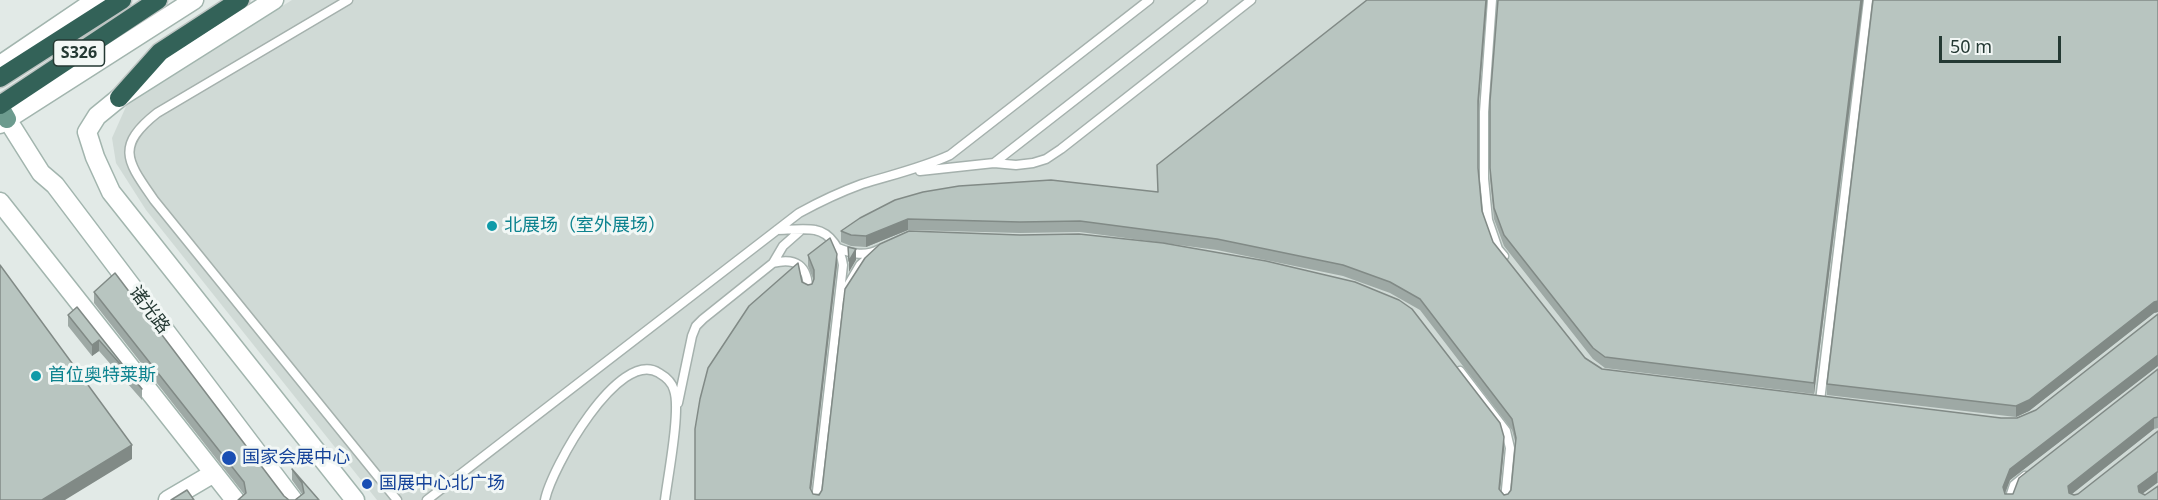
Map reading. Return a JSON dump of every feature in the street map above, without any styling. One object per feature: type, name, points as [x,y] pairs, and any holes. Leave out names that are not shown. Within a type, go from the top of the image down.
[{"type":"highway","name":"S326","points":[[0,78],[122,0]]},
{"type":"highway","name":"S326","points":[[2,114],[158,0]]},
{"type":"highway","points":[[119,98],[160,52],[240,0]]},
{"type":"main road","points":[[0,64],[96,0]]},
{"type":"main road","points":[[2,114],[194,0]]},
{"type":"main road","points":[[274,0],[119,98],[96,116],[87,132],[95,158],[111,192],[355,500]]},
{"type":"main road","name":"诸光路","points":[[2,114],[41,173],[55,185],[293,500]]},
{"type":"main road","points":[[0,202],[235,500]]},
{"type":"main road","points":[[168,500],[214,473]]},
{"type":"lane","points":[[348,0],[157,113],[141,126],[131,143],[131,166],[154,200],[397,500]]},
{"type":"lane","points":[[427,500],[799,213],[829,197],[950,155],[1149,0]]},
{"type":"lane","points":[[994,163],[1203,0]]},
{"type":"lane","points":[[896,174],[994,163],[1016,165],[1046,159],[1251,0]]},
{"type":"lane","points":[[1492,0],[1484,112],[1484,179],[1488,220],[1498,249],[1510,264]]},
{"type":"lane","points":[[1830,402],[1815,400],[1868,0]]},
{"type":"lane","points":[[777,230],[815,230],[828,237],[838,248],[851,254],[876,251]]},
{"type":"lane","points":[[665,500],[676,412],[696,326],[773,263],[783,246],[800,231]]},
{"type":"lane","points":[[838,309],[843,293],[860,265],[886,245]]},
{"type":"lane","points":[[816,500],[843,265],[838,248]]},
{"type":"lane","points":[[773,263],[784,260],[795,262],[808,278],[808,290]]},
{"type":"lane","points":[[1455,366],[1506,431],[1510,448],[1505,500]]},
{"type":"lane","points":[[545,500],[567,450],[590,412],[631,374],[647,369],[657,371],[669,380],[675,390],[676,412]]},
{"type":"lane","points":[[2009,500],[2014,485],[2032,470]]},
{"type":"shaded area","points":[[292,0],[2158,0],[2158,500],[377,500],[146,210],[116,163],[112,138],[128,102]]},
{"type":"building","points":[[1367,0],[1486,0],[1478,101],[1478,168],[1482,211],[1493,242],[1585,358],[1602,369],[2001,418],[2017,418],[2036,410],[2158,314],[2158,355],[2010,469],[2003,487],[2005,494],[2013,494],[2019,478],[2158,369],[2158,417],[2068,486],[2069,493],[2078,494],[2158,431],[2158,472],[2138,486],[2139,492],[2145,495],[2158,486],[2158,500],[695,500],[695,429],[708,368],[749,306],[798,263],[802,282],[812,284],[814,270],[808,255],[830,238],[837,254],[810,488],[813,494],[819,495],[822,490],[845,289],[865,258],[880,244],[909,231],[1020,235],[1079,234],[1163,243],[1266,261],[1355,282],[1399,300],[1412,309],[1500,423],[1504,437],[1499,489],[1504,495],[1508,494],[1511,490],[1516,438],[1512,419],[1420,299],[1390,282],[1343,265],[1217,239],[1080,221],[908,219],[866,236],[851,235],[841,231],[860,218],[895,200],[923,192],[959,186],[1051,180],[1158,192],[1157,165]]},
{"type":"building","points":[[1498,0],[1861,0],[1814,383],[1605,357],[1593,348],[1504,235],[1494,208],[1490,168],[1490,101]]},
{"type":"building","points":[[1873,0],[2158,0],[2158,301],[2029,400],[2016,406],[1827,384]]},
{"type":"building","points":[[848,247],[856,249],[849,261]]},
{"type":"building","name":"首位奥特莱斯","points":[[0,265],[132,445],[42,500],[0,500]]},
{"type":"building","points":[[115,273],[289,500],[238,500],[246,493],[244,482],[94,292]]},
{"type":"building","points":[[77,307],[142,389],[99,340],[92,345],[68,315]]},
{"type":"building","points":[[292,469],[319,500],[295,500],[304,493],[302,483]]},
{"type":"building","points":[[187,490],[194,500],[171,500]]},
{"type":"place","name":"北展场（室外展场）","points":[[492,226]]},
{"type":"place","name":"首位奥特莱斯","points":[[36,376]]},
{"type":"place","name":"国家会展中心","points":[[229,458]]},
{"type":"place","name":"国展中心北广场","points":[[367,484]]}]
